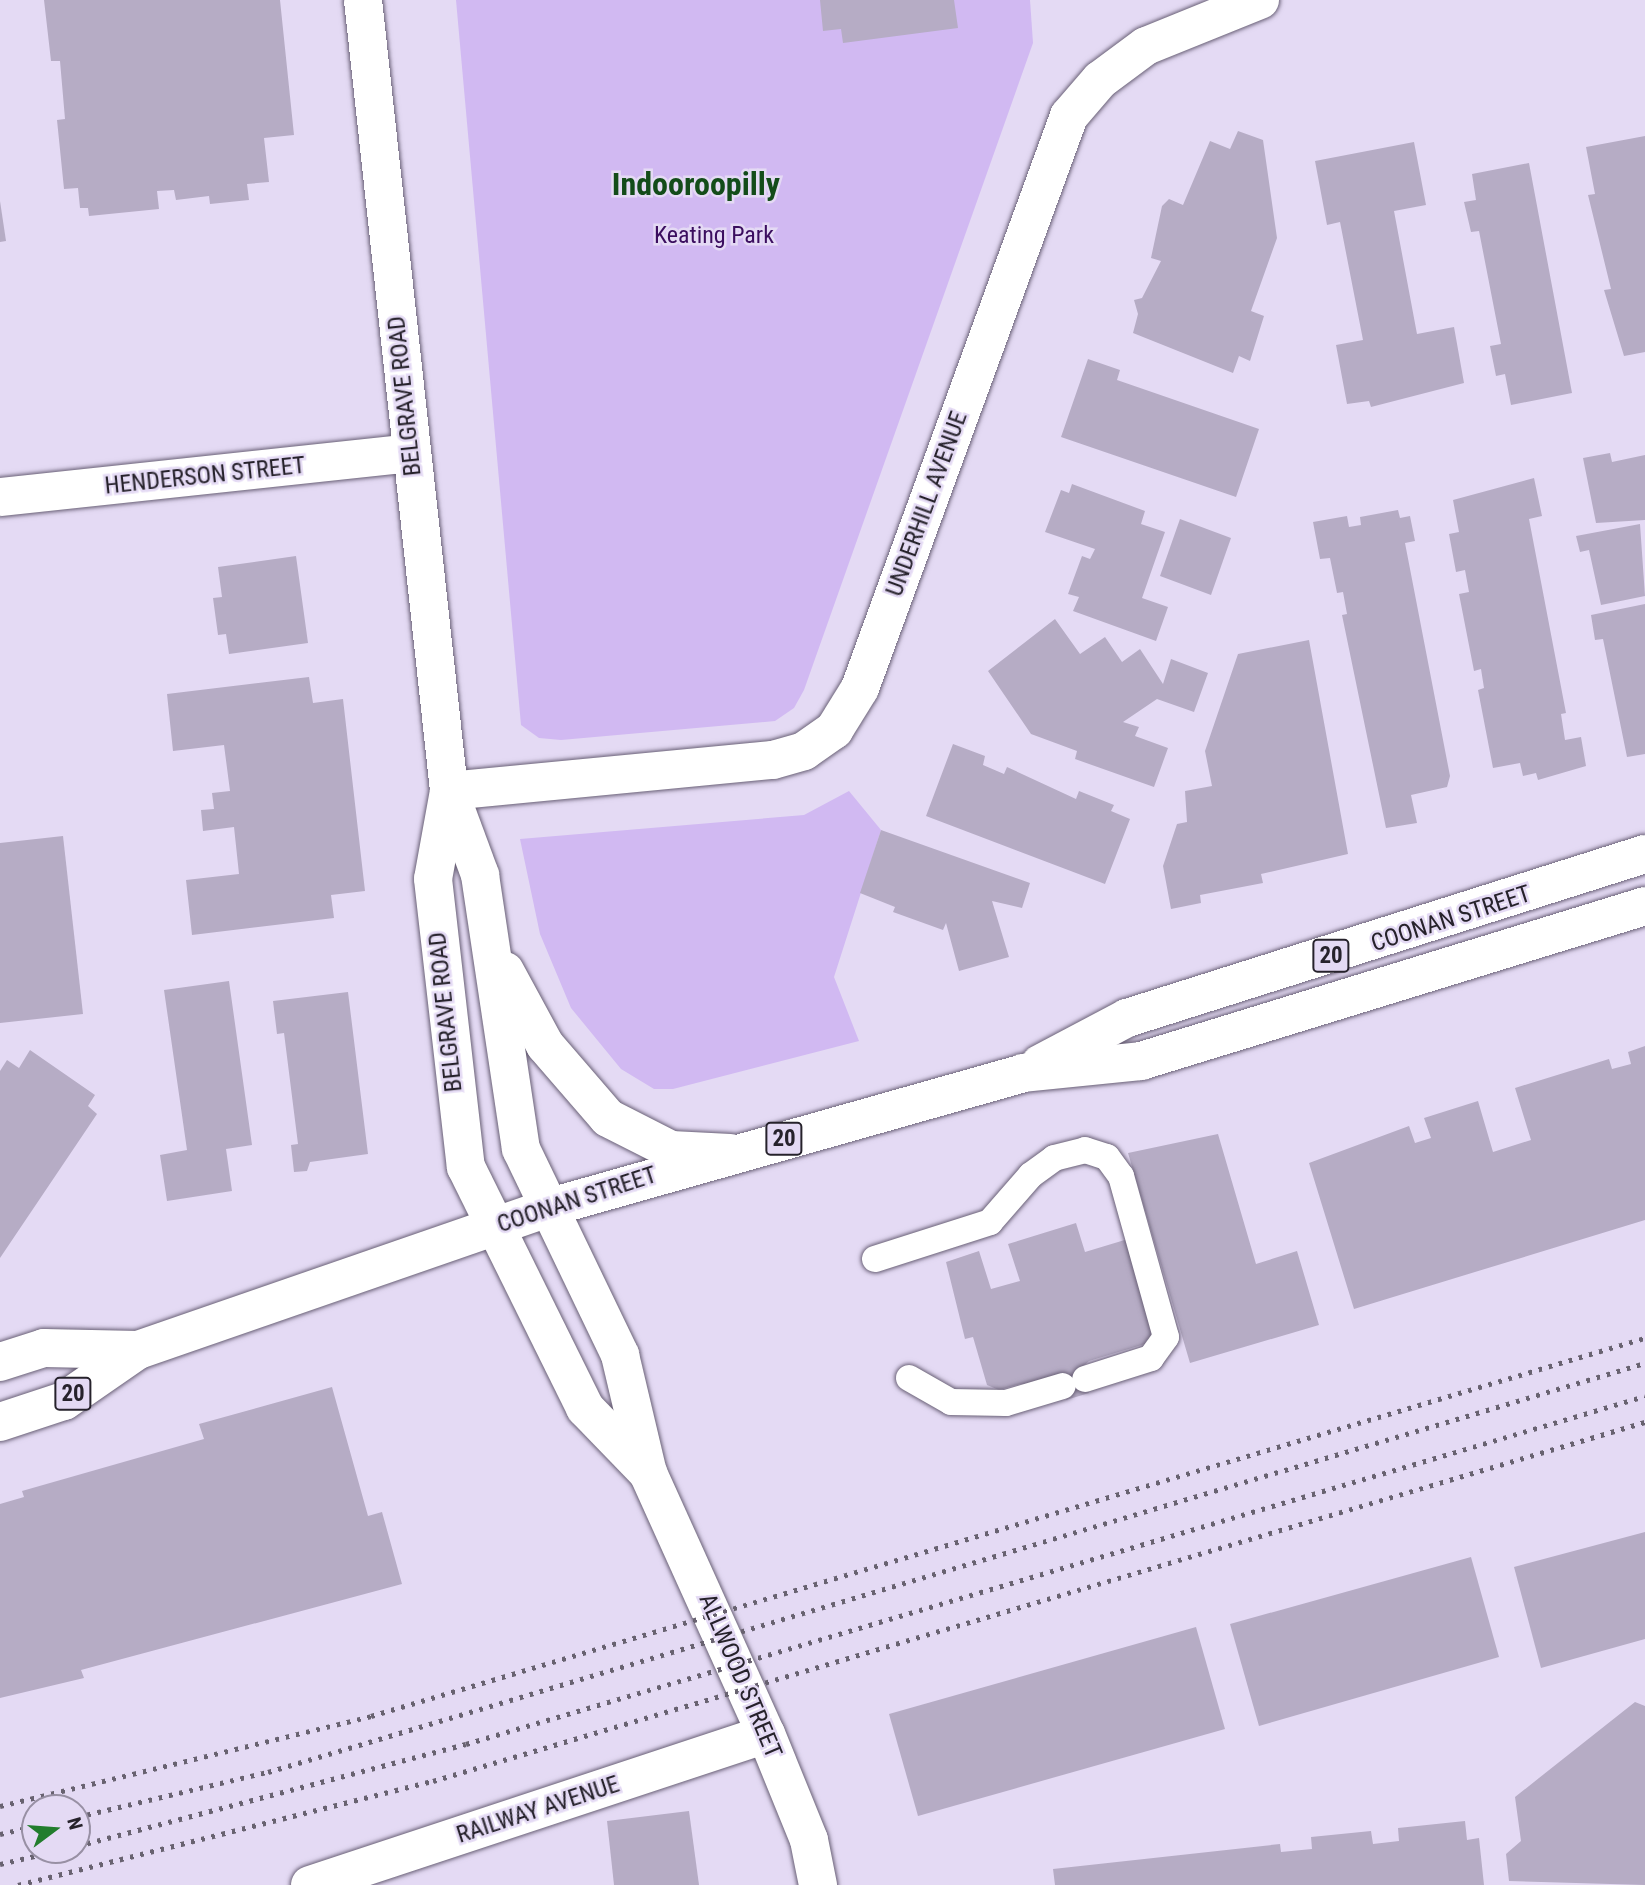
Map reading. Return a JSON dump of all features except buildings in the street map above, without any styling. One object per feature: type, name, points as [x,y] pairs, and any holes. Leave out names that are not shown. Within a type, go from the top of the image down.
[{"type":"street","name":"BELGRAVE ROAD","points":[[363,0],[449,791],[475,859],[487,913],[519,1138],[547,1208]]},
{"type":"street","name":"UNDERHILL AVENUE","points":[[449,791],[773,760],[804,751],[834,730],[860,688],[1069,116],[1100,80],[1146,46],[1260,0]]},
{"type":"street","name":"HENDERSON STREET","points":[[0,497],[411,453]]},
{"type":"street","name":"BELGRAVE ROAD","points":[[449,791],[433,870],[447,1029],[463,1157],[495,1227]]},
{"type":"street","name":"COONAN STREET","points":[[1023,1073],[1128,1018],[1645,854]]},
{"type":"street","name":"COONAN STREET","points":[[0,1422],[64,1401],[138,1350],[547,1208],[736,1152],[1023,1073],[1141,1061],[1645,906]]},
{"type":"street","name":"BELGRAVE ROAD","points":[[487,913],[532,1025],[601,1112],[638,1138],[671,1150],[736,1152]]},
{"type":"street","name":"ALLWOOD STREET","points":[[547,1208],[620,1355],[648,1473],[766,1734],[809,1840],[817,1885]]},
{"type":"street","name":"ALLWOOD STREET","points":[[495,1227],[592,1420],[648,1473]]},
{"type":"street","name":"COONAN STREET","points":[[0,1362],[44,1348],[138,1350]]},
{"type":"street","name":"RAILWAY AVENUE","points":[[310,1885],[766,1734]]},
{"type":"lane","points":[[875,1259],[985,1225],[1054,1158],[1085,1150],[1107,1157],[1121,1176],[1166,1337],[1151,1358],[1006,1403],[951,1402],[909,1378]]},
{"type":"green space","name":"Keating Park","points":[[456,0],[1030,0],[1033,43],[804,690],[794,708],[775,721],[561,740],[539,738],[521,725]]},
{"type":"green space","points":[[849,791],[881,830],[834,977],[859,1041],[673,1089],[654,1089],[621,1069],[571,1008],[540,934],[520,839],[804,815]]},
{"type":"railway","points":[[0,1806],[371,1716],[1645,1338]]},
{"type":"railway","points":[[91,1814],[268,1772],[1645,1363]]},
{"type":"railway","points":[[91,1842],[466,1744],[1645,1396]]},
{"type":"railway","points":[[18,1885],[433,1781],[1645,1422]]},
{"type":"railway","points":[[0,1834],[21,1829]]},
{"type":"railway","points":[[0,1864],[21,1859]]},
{"type":"district","name":"Indooroopilly","points":[[696,184]]}]
